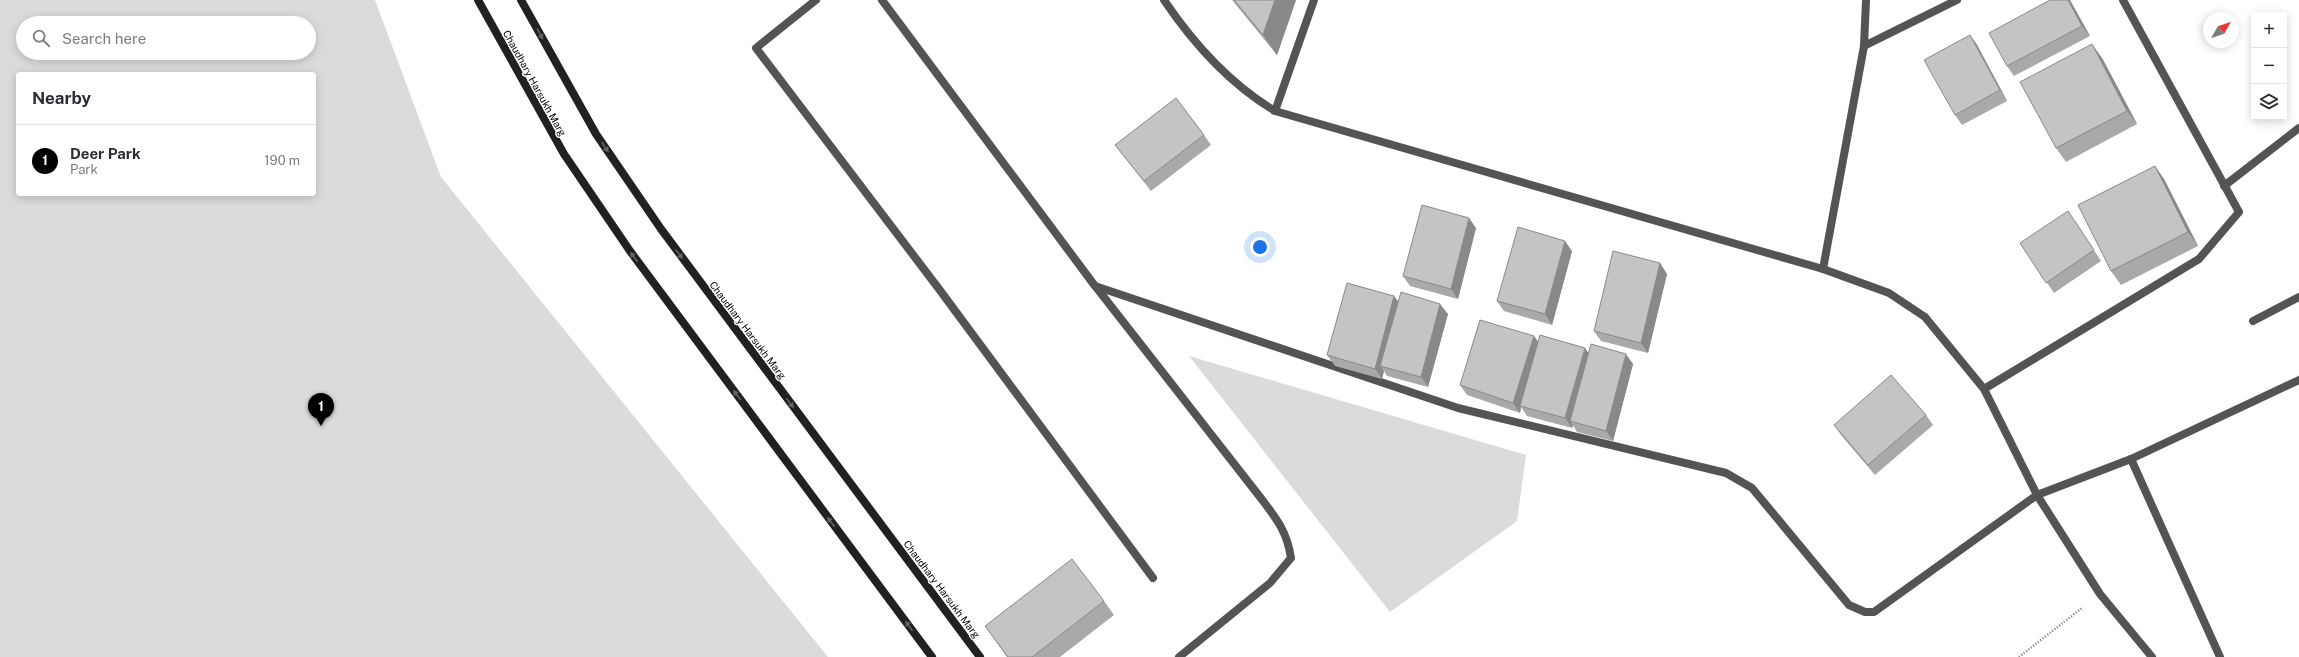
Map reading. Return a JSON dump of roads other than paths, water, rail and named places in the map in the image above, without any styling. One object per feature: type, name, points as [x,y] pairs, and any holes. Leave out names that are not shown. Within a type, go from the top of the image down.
[{"type":"street","name":"Chaudhary Harsukh Marg","points":[[478,0],[564,154],[630,251],[932,657]]},
{"type":"street","name":"Chaudhary Harsukh Marg","points":[[522,0],[596,134],[661,229],[980,657]]},
{"type":"street","points":[[816,0],[756,48],[939,289],[1153,578]]},
{"type":"street","points":[[882,0],[1095,286],[1260,497],[1281,525],[1288,540],[1291,558],[1270,583],[1179,657]]},
{"type":"street","points":[[1164,0],[1176,17],[1231,80],[1252,97],[1275,111],[1823,269],[1889,293],[1925,317],[1984,389],[2037,495],[2100,594],[2152,657]]},
{"type":"street","points":[[1275,111],[1314,0]]},
{"type":"street","points":[[1823,269],[1864,46],[1866,0]]},
{"type":"street","points":[[1864,46],[1957,0]]},
{"type":"street","points":[[1984,389],[2199,259],[2239,212],[2123,0]]},
{"type":"street","points":[[2224,186],[2299,128]]},
{"type":"street","points":[[1095,286],[1458,408],[1726,473],[1752,488],[1849,605],[1865,612],[1874,612],[2037,495],[2131,459],[2299,380]]},
{"type":"street","points":[[2253,320],[2299,298]]},
{"type":"street","points":[[2131,459],[2220,657]]},
{"type":"place","name":"Deer Park","points":[[321,426]]}]
